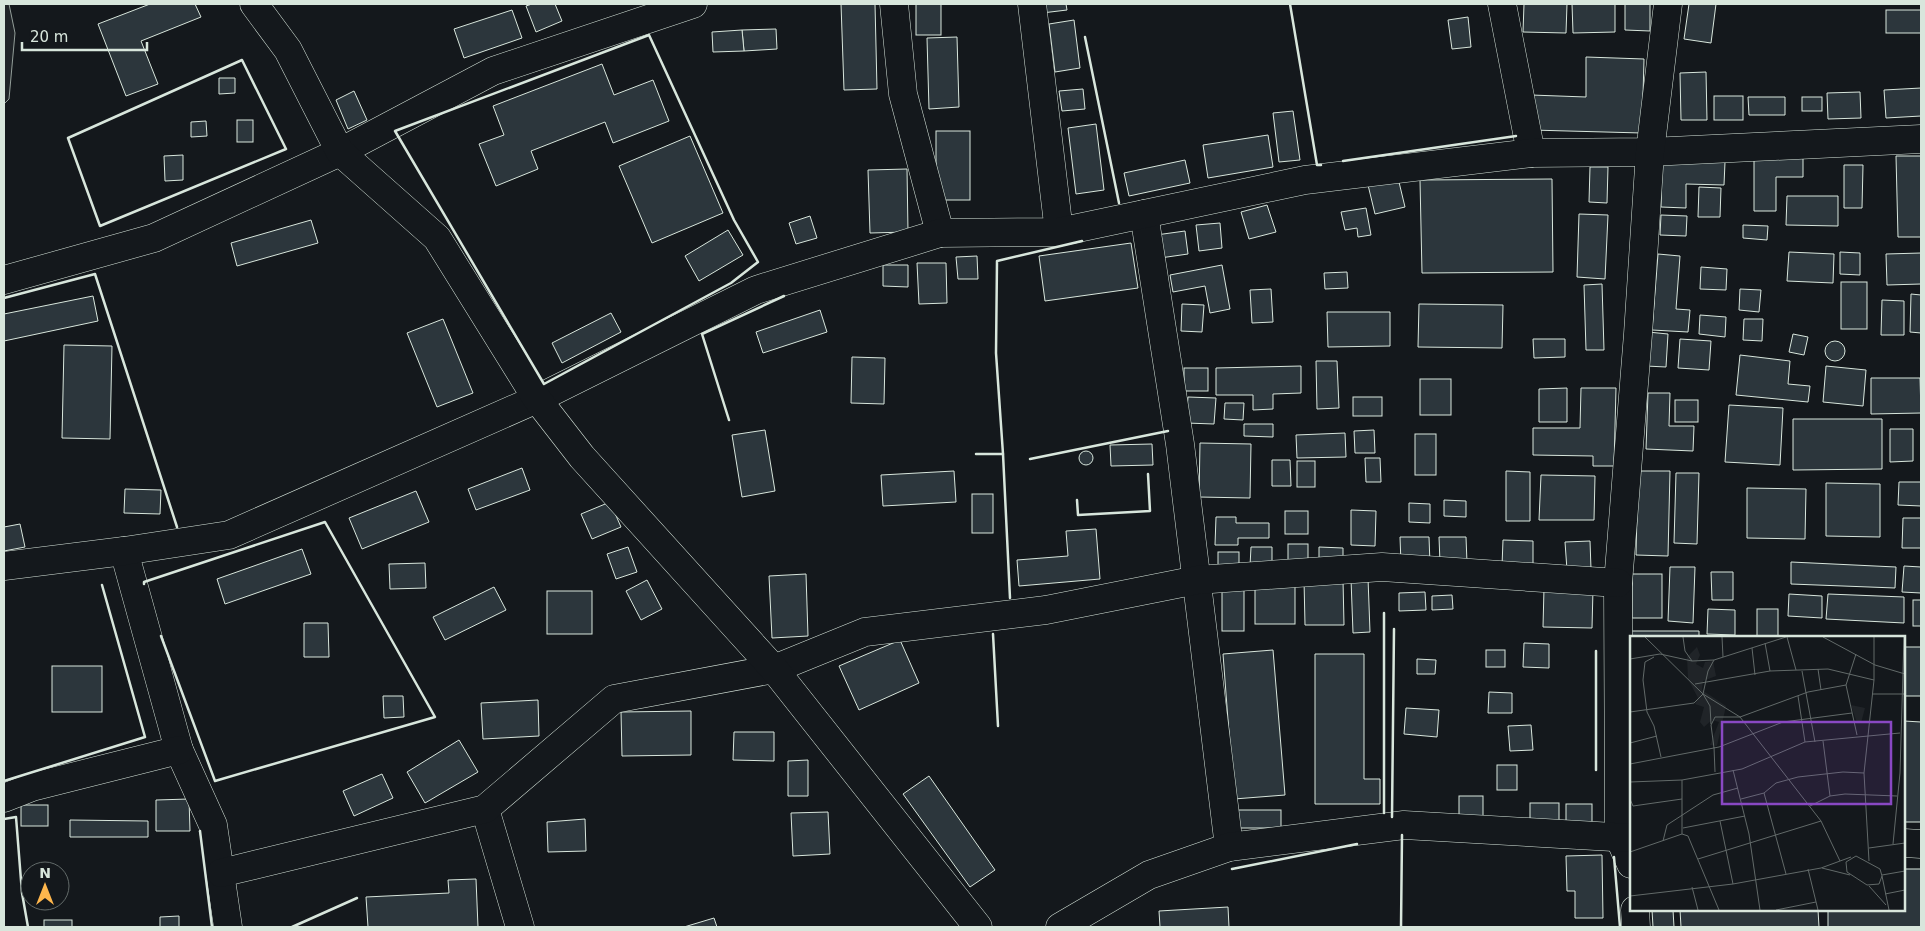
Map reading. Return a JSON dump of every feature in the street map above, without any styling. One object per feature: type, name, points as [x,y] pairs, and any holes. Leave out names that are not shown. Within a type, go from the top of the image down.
[{"type":"street","points":[[254,4],[288,50],[340,152],[437,238],[537,399],[582,457],[774,669],[978,927]]},
{"type":"street","points":[[4,280],[154,238],[340,152],[493,70],[693,4]]},
{"type":"street","points":[[894,4],[903,94],[940,233]]},
{"type":"street","points":[[1032,4],[1059,232]]},
{"type":"street","points":[[1502,4],[1531,153]]},
{"type":"street","points":[[1630,860],[1625,838],[1618,583],[1638,334],[1650,152],[1668,4]]},
{"type":"street","points":[[4,566],[124,551],[229,535],[537,399],[756,290],[940,233],[1059,232],[1305,180],[1531,153],[1650,152],[1921,139]]},
{"type":"street","points":[[1144,214],[1180,444],[1229,847]]},
{"type":"street","points":[[124,551],[179,750],[213,825],[228,927]]},
{"type":"street","points":[[221,873],[485,809],[614,699],[774,669],[865,632],[1046,610],[1197,580],[1382,567],[1618,583]]},
{"type":"street","points":[[4,798],[32,787],[179,750]]},
{"type":"street","points":[[485,809],[520,927]]},
{"type":"street","points":[[1060,927],[1149,875],[1229,847],[1404,825],[1625,838]]},
{"type":"street","points":[[1905,843],[1921,844]]},
{"type":"street","points":[[1635,911],[1636,927]]},
{"type":"shaded area","points":[[4,4],[9,4],[15,33],[9,99],[4,104]]},
{"type":"building","points":[[150,4],[195,4],[201,17],[141,41],[158,84],[126,96],[98,24]]},
{"type":"building","points":[[532,4],[555,4],[562,21],[536,32],[526,6]]},
{"type":"building","points":[[841,4],[875,4],[877,89],[844,90]]},
{"type":"building","points":[[916,4],[941,4],[941,35],[916,35]]},
{"type":"building","points":[[1041,4],[1066,4],[1067,10],[1042,13]]},
{"type":"building","points":[[1524,4],[1567,4],[1566,33],[1523,32]]},
{"type":"building","points":[[1572,4],[1615,4],[1615,32],[1573,33]]},
{"type":"building","points":[[1625,4],[1650,4],[1650,31],[1625,30]]},
{"type":"building","points":[[1689,4],[1716,4],[1711,43],[1684,39]]},
{"type":"building","points":[[512,10],[522,38],[464,58],[454,29]]},
{"type":"building","points":[[1886,10],[1921,10],[1921,33],[1886,33]]},
{"type":"building","points":[[1468,17],[1471,47],[1452,49],[1448,20]]},
{"type":"building","points":[[1074,20],[1080,68],[1055,72],[1049,24]]},
{"type":"building","points":[[776,29],[777,49],[744,51],[742,30]]},
{"type":"building","points":[[742,30],[744,51],[713,52],[712,32]]},
{"type":"building","points":[[957,37],[959,107],[929,109],[927,38]]},
{"type":"building","points":[[1586,57],[1644,59],[1642,133],[1531,130],[1531,95],[1586,97]]},
{"type":"building","points":[[602,64],[614,95],[653,80],[669,121],[613,143],[605,122],[531,151],[538,169],[496,186],[479,144],[504,135],[493,106]]},
{"type":"building","points":[[1706,72],[1707,120],[1681,120],[1680,73]]},
{"type":"building","points":[[219,78],[235,78],[235,93],[219,94]]},
{"type":"building","points":[[1921,88],[1921,116],[1886,118],[1884,90]]},
{"type":"building","points":[[1083,89],[1085,109],[1062,111],[1059,91]]},
{"type":"building","points":[[354,91],[367,120],[348,129],[336,100]]},
{"type":"building","points":[[1860,92],[1861,118],[1828,119],[1827,93]]},
{"type":"building","points":[[1714,96],[1743,96],[1743,120],[1714,120]]},
{"type":"building","points":[[1748,97],[1785,97],[1785,115],[1749,115]]},
{"type":"building","points":[[1802,97],[1822,97],[1822,111],[1802,111]]},
{"type":"building","points":[[1293,111],[1300,160],[1279,162],[1273,113]]},
{"type":"building","points":[[237,120],[253,120],[253,142],[237,142]]},
{"type":"building","points":[[206,121],[207,136],[191,137],[191,122]]},
{"type":"building","points":[[1096,124],[1104,190],[1076,194],[1068,128]]},
{"type":"building","points":[[936,131],[970,131],[970,200],[936,200]]},
{"type":"building","points":[[1268,135],[1273,167],[1208,178],[1203,145]]},
{"type":"building","points":[[690,136],[723,213],[652,243],[619,166]]},
{"type":"building","points":[[183,155],[183,180],[165,181],[164,156]]},
{"type":"building","points":[[1754,156],[1803,156],[1803,177],[1776,177],[1776,211],[1754,211]]},
{"type":"building","points":[[1896,156],[1921,156],[1921,237],[1898,237]]},
{"type":"building","points":[[1185,160],[1190,183],[1129,196],[1124,173]]},
{"type":"building","points":[[1662,161],[1725,162],[1724,185],[1686,184],[1686,208],[1661,207]]},
{"type":"building","points":[[1844,165],[1863,165],[1862,208],[1844,208]]},
{"type":"building","points":[[1590,167],[1608,167],[1607,203],[1589,202]]},
{"type":"building","points":[[907,169],[908,232],[870,233],[868,170]]},
{"type":"building","points":[[1398,178],[1405,207],[1375,214],[1368,185]]},
{"type":"building","points":[[1552,179],[1553,272],[1422,273],[1420,180]]},
{"type":"building","points":[[1699,187],[1721,188],[1720,217],[1698,217]]},
{"type":"building","points":[[1787,196],[1838,196],[1838,226],[1786,225]]},
{"type":"building","points":[[1267,205],[1276,232],[1249,239],[1241,212]]},
{"type":"building","points":[[1366,208],[1371,235],[1358,237],[1357,228],[1345,230],[1341,212]]},
{"type":"building","points":[[1579,214],[1608,215],[1605,279],[1577,277]]},
{"type":"building","points":[[1661,215],[1687,216],[1686,236],[1660,235]]},
{"type":"building","points":[[810,216],[817,238],[796,244],[789,223]]},
{"type":"building","points":[[311,220],[318,243],[237,266],[231,243]]},
{"type":"building","points":[[1220,223],[1222,248],[1199,251],[1196,225]]},
{"type":"building","points":[[1743,225],[1768,226],[1767,240],[1743,238]]},
{"type":"building","points":[[728,230],[743,255],[699,281],[685,256]]},
{"type":"building","points":[[1185,231],[1188,254],[1160,258],[1156,235]]},
{"type":"building","points":[[1131,243],[1138,288],[1045,301],[1039,256]]},
{"type":"building","points":[[1789,252],[1834,254],[1833,283],[1787,281]]},
{"type":"building","points":[[1840,252],[1860,253],[1860,275],[1840,274]]},
{"type":"building","points":[[1921,253],[1921,284],[1887,285],[1886,254]]},
{"type":"building","points":[[1658,254],[1680,256],[1676,309],[1690,310],[1688,332],[1652,330]]},
{"type":"building","points":[[977,256],[978,279],[958,279],[956,257]]},
{"type":"building","points":[[917,263],[946,263],[947,303],[919,304]]},
{"type":"building","points":[[883,265],[908,265],[908,287],[883,286]]},
{"type":"building","points":[[1222,265],[1230,309],[1210,313],[1205,286],[1173,292],[1170,275]]},
{"type":"building","points":[[1701,267],[1727,269],[1726,290],[1700,289]]},
{"type":"building","points":[[1347,272],[1348,288],[1325,289],[1324,273]]},
{"type":"building","points":[[1841,282],[1867,282],[1867,329],[1841,329]]},
{"type":"building","points":[[1602,284],[1604,350],[1586,350],[1584,285]]},
{"type":"building","points":[[1271,289],[1273,322],[1252,323],[1250,290]]},
{"type":"building","points":[[1740,289],[1761,290],[1759,312],[1739,310]]},
{"type":"building","points":[[1911,294],[1921,295],[1921,333],[1910,332]]},
{"type":"building","points":[[93,296],[98,321],[4,341],[4,314]]},
{"type":"building","points":[[1882,300],[1904,301],[1904,335],[1881,335]]},
{"type":"building","points":[[1182,304],[1204,305],[1202,332],[1181,331]]},
{"type":"building","points":[[1419,304],[1503,305],[1502,348],[1418,347]]},
{"type":"building","points":[[820,310],[827,332],[763,353],[756,332]]},
{"type":"building","points":[[1327,312],[1390,312],[1390,346],[1328,347]]},
{"type":"building","points":[[611,313],[621,332],[562,363],[552,343]]},
{"type":"building","points":[[1700,315],[1726,317],[1725,337],[1699,334]]},
{"type":"building","points":[[443,319],[473,393],[437,407],[407,333]]},
{"type":"building","points":[[1744,319],[1763,319],[1762,341],[1743,340]]},
{"type":"building","points":[[1648,332],[1668,334],[1666,367],[1646,366]]},
{"type":"building","points":[[1793,334],[1808,337],[1804,355],[1789,352]]},
{"type":"building","points":[[1533,339],[1565,339],[1565,357],[1534,358]]},
{"type":"building","points":[[1680,339],[1711,341],[1709,370],[1678,368]]},
{"type":"building","points":[[1831,341],[1839,341],[1845,347],[1845,355],[1839,361],[1831,361],[1825,355],[1825,347]]},
{"type":"building","points":[[64,345],[112,346],[110,439],[62,438]]},
{"type":"building","points":[[1740,355],[1790,361],[1788,384],[1810,386],[1808,402],[1736,395]]},
{"type":"building","points":[[852,357],[885,358],[884,404],[851,403]]},
{"type":"building","points":[[1316,361],[1337,361],[1339,408],[1317,409]]},
{"type":"building","points":[[1301,366],[1301,393],[1273,394],[1273,409],[1253,410],[1253,395],[1216,395],[1216,368]]},
{"type":"building","points":[[1826,366],[1866,370],[1863,406],[1823,402]]},
{"type":"building","points":[[1184,368],[1208,368],[1208,391],[1184,391]]},
{"type":"building","points":[[1871,378],[1920,378],[1921,413],[1871,414]]},
{"type":"building","points":[[1420,379],[1451,379],[1451,415],[1420,415]]},
{"type":"building","points":[[1567,388],[1567,422],[1539,422],[1539,389]]},
{"type":"building","points":[[1581,388],[1616,388],[1614,466],[1593,466],[1593,456],[1533,455],[1533,428],[1580,428]]},
{"type":"building","points":[[1648,393],[1670,393],[1669,426],[1694,426],[1693,451],[1646,449]]},
{"type":"building","points":[[1188,397],[1216,398],[1214,424],[1186,423]]},
{"type":"building","points":[[1353,397],[1382,397],[1382,416],[1353,416]]},
{"type":"building","points":[[1675,400],[1698,400],[1698,422],[1675,422]]},
{"type":"building","points":[[1225,403],[1244,403],[1243,420],[1224,419]]},
{"type":"building","points":[[1729,405],[1783,408],[1780,465],[1725,462]]},
{"type":"building","points":[[1793,419],[1882,419],[1882,469],[1793,470]]},
{"type":"building","points":[[1244,424],[1273,424],[1273,437],[1244,436]]},
{"type":"building","points":[[1890,429],[1913,429],[1913,461],[1890,462]]},
{"type":"building","points":[[765,430],[775,491],[742,497],[732,435]]},
{"type":"building","points":[[1374,430],[1375,453],[1355,453],[1354,431]]},
{"type":"building","points":[[1345,433],[1346,457],[1297,458],[1296,435]]},
{"type":"building","points":[[1415,434],[1436,434],[1436,475],[1415,475]]},
{"type":"building","points":[[1200,443],[1251,444],[1250,498],[1199,497]]},
{"type":"building","points":[[1152,444],[1153,465],[1111,466],[1110,445]]},
{"type":"building","points":[[1083,451],[1089,451],[1093,458],[1089,465],[1083,465],[1079,461],[1079,455]]},
{"type":"building","points":[[1365,458],[1380,458],[1381,482],[1366,482]]},
{"type":"building","points":[[1272,460],[1290,460],[1291,486],[1272,486]]},
{"type":"building","points":[[1297,461],[1315,461],[1315,487],[1297,487]]},
{"type":"building","points":[[522,468],[530,490],[476,510],[468,489]]},
{"type":"building","points":[[954,471],[956,502],[883,506],[881,475]]},
{"type":"building","points":[[1506,471],[1530,472],[1530,521],[1506,521]]},
{"type":"building","points":[[1638,471],[1670,471],[1668,556],[1636,555]]},
{"type":"building","points":[[1676,473],[1699,473],[1697,544],[1674,543]]},
{"type":"building","points":[[1541,475],[1595,476],[1594,520],[1539,520]]},
{"type":"building","points":[[1899,482],[1921,482],[1921,506],[1898,505]]},
{"type":"building","points":[[1826,483],[1880,484],[1880,537],[1826,536]]},
{"type":"building","points":[[1747,488],[1806,489],[1805,539],[1747,538]]},
{"type":"building","points":[[125,489],[161,490],[160,514],[124,513]]},
{"type":"building","points":[[416,491],[429,522],[362,549],[349,518]]},
{"type":"building","points":[[972,494],[993,494],[993,533],[972,533]]},
{"type":"building","points":[[1444,500],[1466,501],[1466,517],[1444,516]]},
{"type":"building","points":[[610,502],[621,527],[592,539],[581,514]]},
{"type":"building","points":[[1409,503],[1430,504],[1430,523],[1409,522]]},
{"type":"building","points":[[1351,510],[1376,511],[1375,546],[1351,545]]},
{"type":"building","points":[[1285,511],[1308,511],[1308,534],[1285,534]]},
{"type":"building","points":[[1216,517],[1236,517],[1236,523],[1269,523],[1269,538],[1238,538],[1238,545],[1215,545]]},
{"type":"building","points":[[1903,518],[1921,518],[1921,548],[1902,548]]},
{"type":"building","points":[[20,524],[25,547],[4,551],[4,527]]},
{"type":"building","points":[[1096,529],[1100,579],[1019,586],[1017,560],[1068,556],[1066,531]]},
{"type":"building","points":[[1400,537],[1429,537],[1430,564],[1401,564]]},
{"type":"building","points":[[1439,537],[1466,537],[1467,563],[1440,563]]},
{"type":"building","points":[[1503,540],[1533,541],[1533,567],[1502,566]]},
{"type":"building","points":[[1590,541],[1591,569],[1567,570],[1565,542]]},
{"type":"building","points":[[1288,544],[1308,544],[1308,566],[1288,566]]},
{"type":"building","points":[[628,547],[637,572],[616,579],[607,554]]},
{"type":"building","points":[[1251,547],[1272,547],[1272,566],[1250,566]]},
{"type":"building","points":[[1319,547],[1343,548],[1343,565],[1319,564]]},
{"type":"building","points":[[302,549],[311,574],[225,604],[217,579]]},
{"type":"building","points":[[1218,552],[1239,552],[1239,567],[1218,567]]},
{"type":"building","points":[[1791,562],[1896,567],[1895,588],[1791,584]]},
{"type":"building","points":[[425,563],[426,588],[390,589],[389,564]]},
{"type":"building","points":[[1904,566],[1921,567],[1921,593],[1902,592]]},
{"type":"building","points":[[1670,567],[1695,567],[1693,623],[1668,621]]},
{"type":"building","points":[[1711,572],[1733,572],[1733,600],[1712,600]]},
{"type":"building","points":[[806,574],[808,636],[772,638],[769,576]]},
{"type":"building","points":[[1632,574],[1662,574],[1662,618],[1632,618]]},
{"type":"building","points":[[1368,578],[1370,632],[1353,633],[1351,579]]},
{"type":"building","points":[[1255,579],[1295,579],[1295,624],[1255,624]]},
{"type":"building","points":[[647,580],[662,609],[641,620],[626,591]]},
{"type":"building","points":[[1304,580],[1343,580],[1344,625],[1305,625]]},
{"type":"building","points":[[494,587],[506,610],[445,640],[433,617]]},
{"type":"building","points":[[1222,587],[1244,587],[1244,631],[1222,631]]},
{"type":"building","points":[[1544,588],[1593,589],[1592,628],[1543,627]]},
{"type":"building","points":[[547,591],[592,591],[592,634],[547,634]]},
{"type":"building","points":[[1425,592],[1426,610],[1399,611],[1399,593]]},
{"type":"building","points":[[1789,594],[1822,596],[1822,618],[1788,616]]},
{"type":"building","points":[[1828,594],[1904,597],[1904,623],[1826,619]]},
{"type":"building","points":[[1452,595],[1453,609],[1432,610],[1432,596]]},
{"type":"building","points":[[1913,600],[1921,600],[1921,626],[1913,626]]},
{"type":"building","points":[[1708,609],[1735,610],[1735,635],[1707,634]]},
{"type":"building","points":[[1757,609],[1778,609],[1778,636],[1757,636]]},
{"type":"building","points":[[304,623],[328,623],[329,657],[304,657]]},
{"type":"building","points":[[1628,631],[1699,631],[1699,636],[1630,636]]},
{"type":"building","points":[[900,640],[919,683],[859,710],[839,666]]},
{"type":"building","points":[[1524,643],[1549,644],[1549,668],[1523,667]]},
{"type":"building","points":[[1905,647],[1921,647],[1921,696],[1905,696]]},
{"type":"building","points":[[1273,650],[1285,795],[1234,799],[1223,654]]},
{"type":"building","points":[[1486,650],[1505,650],[1505,667],[1486,667]]},
{"type":"building","points":[[1315,654],[1364,654],[1364,779],[1380,779],[1380,804],[1315,804]]},
{"type":"building","points":[[1417,659],[1436,660],[1435,674],[1417,674]]},
{"type":"building","points":[[52,666],[102,666],[102,712],[52,712]]},
{"type":"building","points":[[1489,692],[1512,693],[1512,713],[1488,713]]},
{"type":"building","points":[[383,696],[403,696],[404,717],[384,718]]},
{"type":"building","points":[[538,700],[539,736],[483,739],[481,703]]},
{"type":"building","points":[[1406,708],[1439,710],[1437,737],[1404,734]]},
{"type":"building","points":[[691,711],[691,755],[622,756],[621,712]]},
{"type":"building","points":[[1905,721],[1921,722],[1921,822],[1905,822]]},
{"type":"building","points":[[1531,725],[1533,750],[1510,751],[1508,726]]},
{"type":"building","points":[[734,732],[774,732],[774,761],[733,760]]},
{"type":"building","points":[[459,740],[478,772],[425,803],[407,772]]},
{"type":"building","points":[[808,760],[808,796],[788,796],[788,761]]},
{"type":"building","points":[[1497,765],[1517,765],[1517,790],[1497,790]]},
{"type":"building","points":[[382,774],[393,798],[354,816],[343,791]]},
{"type":"building","points":[[929,776],[995,870],[970,887],[903,794]]},
{"type":"building","points":[[1459,796],[1483,796],[1483,817],[1459,817]]},
{"type":"building","points":[[189,799],[190,831],[156,831],[156,800]]},
{"type":"building","points":[[1530,803],[1559,803],[1559,822],[1530,822]]},
{"type":"building","points":[[1566,804],[1592,804],[1592,822],[1566,822]]},
{"type":"building","points":[[21,805],[48,805],[48,826],[21,826]]},
{"type":"building","points":[[1237,810],[1281,810],[1281,828],[1237,828]]},
{"type":"building","points":[[828,812],[830,854],[793,856],[791,813]]},
{"type":"building","points":[[585,819],[586,851],[548,852],[547,822]]},
{"type":"building","points":[[70,820],[148,821],[148,837],[70,837]]},
{"type":"building","points":[[1602,855],[1603,918],[1575,918],[1575,891],[1567,891],[1566,856]]},
{"type":"building","points":[[1905,869],[1921,869],[1921,927],[1828,927],[1828,911],[1905,911]]},
{"type":"building","points":[[476,879],[478,927],[368,927],[366,897],[449,893],[448,880]]},
{"type":"building","points":[[1228,907],[1229,927],[1160,927],[1159,911]]},
{"type":"building","points":[[1652,911],[1673,911],[1674,927],[1653,927]]},
{"type":"building","points":[[1680,911],[1818,911],[1819,927],[1681,927]]},
{"type":"building","points":[[179,916],[179,927],[160,927],[160,917]]},
{"type":"building","points":[[714,918],[717,927],[684,927]]},
{"type":"building","points":[[44,920],[72,920],[72,927],[44,927]]},
{"type":"wall","points":[[1290,4],[1317,165],[1321,165]]},
{"type":"wall","points":[[649,35],[734,220],[758,262],[731,283],[544,384],[395,131],[649,35]]},
{"type":"wall","points":[[1085,37],[1119,203]]},
{"type":"wall","points":[[242,60],[286,149],[100,226],[68,138],[242,60]]},
{"type":"wall","points":[[1343,161],[1516,136]]},
{"type":"wall","points":[[1003,454],[996,353],[997,261],[1082,241]]},
{"type":"wall","points":[[4,298],[95,274],[177,527]]},
{"type":"wall","points":[[729,420],[702,334],[784,296]]},
{"type":"wall","points":[[1030,459],[1168,431]]},
{"type":"wall","points":[[976,454],[1003,454],[1010,598]]},
{"type":"wall","points":[[1077,500],[1078,515],[1150,511],[1148,474]]},
{"type":"wall","points":[[144,584],[144,582],[325,522],[435,717],[215,781],[161,636]]},
{"type":"wall","points":[[4,781],[145,737],[102,585]]},
{"type":"wall","points":[[1384,613],[1384,813]]},
{"type":"wall","points":[[1392,817],[1394,629]]},
{"type":"wall","points":[[993,634],[998,726]]},
{"type":"wall","points":[[1596,651],[1596,770]]},
{"type":"wall","points":[[4,819],[16,817],[22,893],[28,927]]},
{"type":"wall","points":[[200,831],[212,927]]},
{"type":"wall","points":[[1401,927],[1402,835]]},
{"type":"wall","points":[[1232,869],[1357,844]]},
{"type":"wall","points":[[1614,857],[1620,927]]},
{"type":"wall","points":[[292,927],[357,898]]}]
